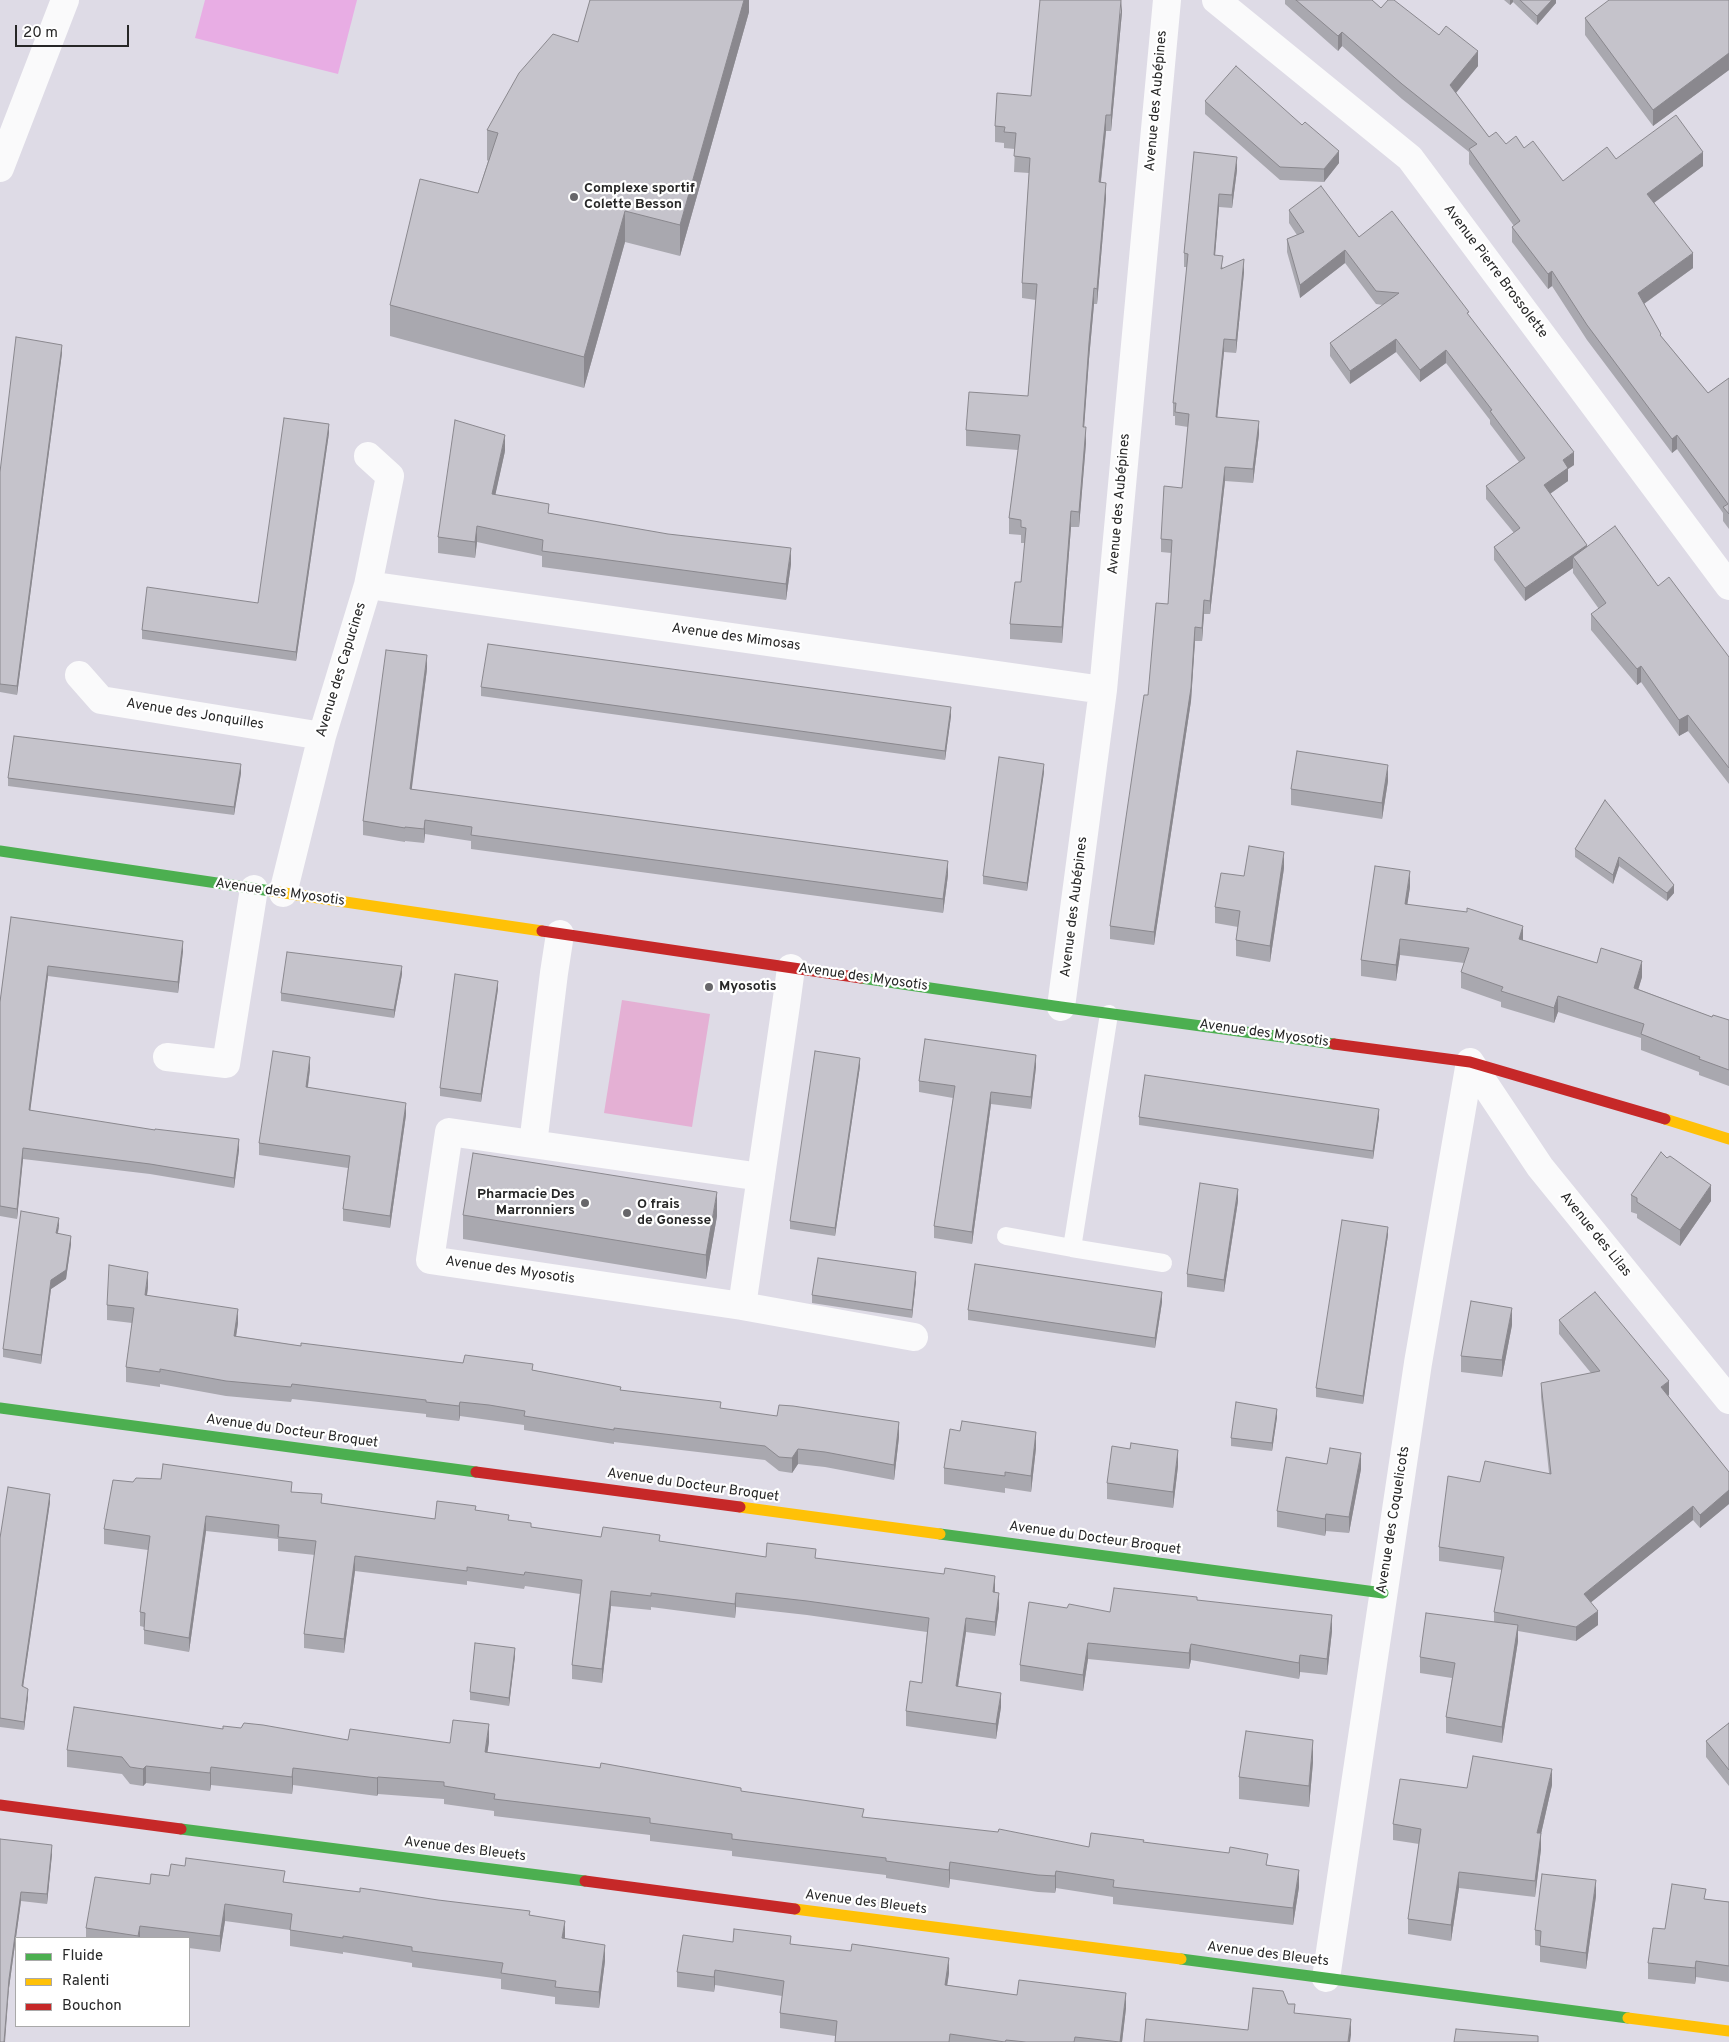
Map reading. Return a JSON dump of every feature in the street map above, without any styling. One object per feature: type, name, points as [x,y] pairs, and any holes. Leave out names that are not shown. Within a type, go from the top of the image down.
[{"type":"street","points":[[0,168],[65,0]]},
{"type":"street","name":"Avenue des Aubépines","points":[[1061,1007],[1103,690],[1167,0]]},
{"type":"street","name":"Avenue Pierre Brossolette","points":[[1216,0],[1410,158],[1729,586]]},
{"type":"street","name":"Avenue des Capucines","points":[[284,893],[322,736],[368,585],[390,476],[368,456]]},
{"type":"street","name":"Avenue des Mimosas","points":[[368,585],[1103,690]]},
{"type":"street","name":"Avenue des Jonquilles","points":[[79,675],[101,700],[322,736]]},
{"type":"street","name":"Avenue des Myosotis","points":[[0,851],[1109,1014],[1470,1062],[1567,1089],[1729,1139]]},
{"type":"street","points":[[167,1057],[226,1064],[254,889]]},
{"type":"street","points":[[533,1144],[560,934]]},
{"type":"street","name":"Avenue des Myosotis","points":[[742,1306],[791,968]]},
{"type":"street","name":"Avenue des Lilas","points":[[1470,1062],[1540,1167],[1729,1400]]},
{"type":"street","name":"Avenue des Coquelicots","points":[[1326,1978],[1418,1363],[1470,1062]]},
{"type":"street","name":"Avenue des Myosotis","points":[[761,1178],[449,1132],[430,1260],[742,1306],[914,1337]]},
{"type":"street","name":"Avenue du Docteur Broquet","points":[[0,1408],[1383,1593]]},
{"type":"street","name":"Avenue des Bleuets","points":[[0,1805],[1729,2030]]},
{"type":"lane","points":[[1072,1248],[1109,1014]]},
{"type":"lane","points":[[1006,1236],[1163,1263]]},
{"type":"shaded area","points":[[205,0],[357,0],[338,74],[195,38]]},
{"type":"shaded area","points":[[622,1000],[710,1014],[692,1127],[604,1113]]},
{"type":"building","points":[[590,0],[744,0],[680,225],[625,211],[584,357],[390,305],[420,179],[478,193],[498,133],[487,130],[519,73],[553,34],[578,42]]},
{"type":"building","points":[[1040,0],[1121,0],[1111,115],[1106,115],[1099,182],[1106,183],[1097,289],[1094,288],[1089,343],[1083,427],[1086,427],[1079,512],[1071,511],[1062,627],[1010,624],[1015,582],[1021,582],[1026,528],[1021,527],[1021,520],[1009,518],[1020,435],[966,430],[969,392],[1028,396],[1037,284],[1022,283],[1030,158],[1014,156],[1016,133],[1004,132],[1005,127],[995,126],[997,93],[1031,96]]},
{"type":"building","points":[[1296,0],[1372,0],[1381,8],[1388,0],[1394,0],[1439,35],[1446,26],[1478,51],[1450,85],[1489,137],[1496,132],[1506,144],[1516,136],[1524,148],[1533,141],[1563,181],[1607,147],[1616,159],[1676,115],[1703,152],[1647,194],[1693,253],[1638,293],[1660,335],[1708,393],[1729,378],[1729,514],[1723,507],[1728,504],[1677,435],[1672,439],[1587,325],[1552,271],[1548,274],[1512,227],[1520,221],[1469,149],[1477,144],[1402,84],[1342,32],[1338,36]]},
{"type":"building","points":[[1520,0],[1552,0],[1537,16]]},
{"type":"building","points":[[1609,0],[1729,0],[1729,53],[1653,110],[1585,18]]},
{"type":"building","points":[[1236,66],[1302,125],[1305,122],[1339,151],[1324,169],[1280,167],[1205,101]]},
{"type":"building","points":[[1194,152],[1237,157],[1232,195],[1219,194],[1214,255],[1223,256],[1221,269],[1244,259],[1236,340],[1224,339],[1216,417],[1259,421],[1253,469],[1225,467],[1210,601],[1204,600],[1202,628],[1195,627],[1191,688],[1154,932],[1110,926],[1144,695],[1148,695],[1156,603],[1168,604],[1172,540],[1161,539],[1164,486],[1182,488],[1189,414],[1175,412],[1176,403],[1173,403],[1188,254],[1184,253]]},
{"type":"building","points":[[1321,186],[1359,237],[1392,211],[1469,312],[1467,313],[1574,452],[1563,460],[1568,468],[1544,485],[1587,545],[1525,588],[1494,547],[1520,528],[1486,486],[1525,458],[1490,411],[1492,410],[1446,350],[1420,370],[1396,339],[1350,371],[1330,343],[1399,293],[1376,291],[1345,250],[1300,285],[1287,239],[1304,232],[1289,210]]},
{"type":"building","points":[[16,337],[62,345],[17,686],[0,684],[0,472]]},
{"type":"building","points":[[284,418],[329,424],[296,652],[142,630],[147,587],[258,603]]},
{"type":"building","points":[[455,420],[505,435],[492,494],[549,504],[548,513],[668,534],[791,548],[786,584],[542,551],[543,540],[477,526],[475,542],[438,537]]},
{"type":"building","points":[[1615,526],[1658,586],[1669,577],[1729,657],[1729,768],[1688,715],[1679,720],[1641,666],[1637,669],[1591,614],[1606,603],[1573,557]]},
{"type":"building","points":[[488,644],[951,707],[945,751],[481,687]]},
{"type":"building","points":[[386,650],[427,655],[410,789],[948,861],[943,899],[471,835],[472,827],[425,820],[424,829],[363,821]]},
{"type":"building","points":[[14,736],[241,764],[234,807],[8,778]]},
{"type":"building","points":[[1297,751],[1388,765],[1382,803],[1291,789]]},
{"type":"building","points":[[999,757],[1044,764],[1027,883],[983,876]]},
{"type":"building","points":[[1605,800],[1674,885],[1667,893],[1619,857],[1613,875],[1575,849]]},
{"type":"building","points":[[1249,846],[1284,852],[1270,946],[1236,940],[1240,911],[1215,907],[1221,873],[1244,876]]},
{"type":"building","points":[[1375,866],[1410,871],[1405,904],[1467,912],[1467,908],[1523,926],[1519,939],[1597,963],[1601,948],[1642,961],[1634,988],[1712,1017],[1713,1015],[1729,1020],[1729,1070],[1641,1034],[1644,1024],[1558,996],[1554,1008],[1501,991],[1503,987],[1461,972],[1469,948],[1400,939],[1396,965],[1361,960]]},
{"type":"building","points":[[11,917],[183,941],[178,982],[48,966],[29,1110],[155,1130],[239,1139],[234,1178],[150,1164],[23,1148],[17,1209],[0,1206],[0,1002]]},
{"type":"building","points":[[287,952],[402,966],[394,1010],[281,993]]},
{"type":"building","points":[[455,974],[498,981],[481,1094],[440,1088]]},
{"type":"building","points":[[925,1039],[1036,1055],[1031,1097],[991,1092],[972,1232],[934,1226],[955,1086],[919,1081]]},
{"type":"building","points":[[273,1051],[310,1057],[306,1087],[406,1103],[390,1216],[343,1209],[350,1156],[259,1143]]},
{"type":"building","points":[[815,1051],[860,1058],[835,1228],[790,1221]]},
{"type":"building","points":[[1145,1075],[1379,1109],[1373,1151],[1139,1117]]},
{"type":"building","points":[[1661,1152],[1667,1158],[1670,1156],[1711,1185],[1680,1230],[1637,1202],[1637,1198],[1631,1195]]},
{"type":"building","points":[[473,1153],[717,1192],[706,1255],[463,1215]]},
{"type":"building","points":[[1200,1183],[1238,1189],[1224,1280],[1187,1274]]},
{"type":"building","points":[[21,1211],[59,1218],[56,1233],[71,1236],[66,1270],[51,1280],[41,1355],[3,1349]]},
{"type":"building","points":[[1342,1220],[1388,1227],[1363,1396],[1316,1388]]},
{"type":"building","points":[[818,1258],[916,1272],[912,1310],[812,1295]]},
{"type":"building","points":[[975,1264],[1162,1292],[1155,1338],[968,1310]]},
{"type":"building","points":[[109,1265],[148,1272],[145,1295],[238,1309],[234,1336],[301,1346],[301,1343],[463,1363],[465,1355],[533,1364],[532,1370],[621,1387],[620,1390],[721,1402],[720,1408],[777,1416],[779,1405],[793,1406],[899,1422],[894,1465],[798,1449],[792,1458],[779,1457],[765,1446],[614,1428],[614,1430],[524,1416],[525,1411],[489,1405],[460,1402],[459,1406],[426,1402],[426,1400],[292,1384],[291,1387],[226,1381],[160,1369],[160,1372],[126,1367],[134,1308],[107,1305]]},
{"type":"building","points":[[1595,1292],[1669,1381],[1661,1387],[1729,1472],[1729,1490],[1700,1515],[1693,1506],[1584,1594],[1598,1611],[1576,1627],[1494,1612],[1504,1557],[1439,1547],[1448,1476],[1480,1482],[1485,1461],[1551,1474],[1541,1383],[1600,1371],[1559,1320]]},
{"type":"building","points":[[1471,1301],[1512,1308],[1502,1360],[1461,1356]]},
{"type":"building","points":[[1236,1402],[1277,1409],[1272,1443],[1231,1438]]},
{"type":"building","points":[[962,1421],[1036,1432],[1031,1476],[1005,1472],[1005,1476],[944,1468],[950,1429],[960,1431]]},
{"type":"building","points":[[1131,1443],[1178,1450],[1173,1492],[1107,1483],[1112,1446],[1130,1449]]},
{"type":"building","points":[[1330,1448],[1361,1453],[1349,1517],[1326,1514],[1325,1519],[1277,1511],[1286,1457],[1327,1464]]},
{"type":"building","points":[[163,1464],[292,1482],[291,1492],[322,1494],[321,1503],[435,1519],[437,1501],[476,1506],[475,1510],[509,1515],[508,1520],[531,1523],[531,1527],[601,1537],[603,1527],[660,1535],[659,1541],[766,1557],[767,1543],[816,1549],[815,1558],[944,1574],[945,1568],[995,1576],[993,1592],[999,1593],[995,1622],[966,1618],[956,1686],[1001,1693],[996,1724],[906,1711],[910,1681],[922,1683],[929,1618],[807,1601],[736,1593],[735,1604],[651,1593],[651,1596],[611,1591],[602,1669],[572,1665],[582,1580],[525,1572],[524,1575],[467,1567],[467,1571],[355,1556],[344,1639],[304,1634],[316,1541],[278,1537],[279,1525],[206,1516],[189,1638],[144,1630],[145,1613],[140,1612],[150,1536],[104,1529],[113,1480],[133,1482],[136,1478],[161,1479]]},
{"type":"building","points":[[8,1487],[50,1494],[22,1686],[28,1689],[24,1722],[0,1718],[0,1538]]},
{"type":"building","points":[[1114,1588],[1197,1597],[1197,1600],[1332,1615],[1327,1659],[1300,1655],[1299,1663],[1191,1644],[1189,1653],[1088,1643],[1083,1675],[1020,1665],[1029,1602],[1067,1608],[1069,1604],[1110,1612]]},
{"type":"building","points":[[1426,1613],[1518,1625],[1502,1727],[1446,1717],[1455,1663],[1420,1657]]},
{"type":"building","points":[[475,1643],[515,1648],[509,1698],[470,1692]]},
{"type":"building","points":[[74,1707],[223,1729],[223,1726],[241,1728],[244,1723],[263,1725],[348,1740],[350,1729],[450,1743],[453,1720],[489,1724],[485,1752],[600,1768],[601,1763],[741,1788],[741,1791],[864,1809],[862,1817],[998,1832],[999,1829],[1089,1847],[1091,1833],[1229,1853],[1230,1847],[1268,1854],[1266,1865],[1299,1870],[1293,1908],[1113,1887],[1114,1880],[1056,1871],[1055,1876],[1038,1875],[950,1862],[949,1870],[886,1861],[886,1858],[732,1839],[732,1834],[650,1823],[650,1818],[494,1799],[495,1794],[444,1786],[444,1782],[377,1778],[293,1768],[292,1777],[211,1767],[210,1773],[146,1766],[143,1769],[130,1767],[122,1757],[67,1750]]},
{"type":"building","points":[[1729,1723],[1729,1770],[1706,1741]]},
{"type":"building","points":[[1246,1731],[1313,1740],[1309,1786],[1239,1777]]},
{"type":"building","points":[[1473,1756],[1552,1769],[1537,1833],[1541,1833],[1535,1881],[1459,1872],[1451,1925],[1408,1919],[1421,1829],[1393,1824],[1400,1779],[1467,1788]]},
{"type":"building","points":[[0,1839],[52,1845],[47,1894],[21,1892],[9,1979],[4,2042],[0,2042]]},
{"type":"building","points":[[186,1858],[285,1871],[283,1882],[360,1892],[360,1888],[530,1911],[529,1915],[565,1921],[562,1938],[605,1945],[599,1992],[555,1987],[556,1981],[501,1973],[503,1963],[412,1951],[412,1947],[343,1936],[343,1938],[290,1930],[292,1914],[225,1904],[220,1936],[140,1926],[138,1936],[86,1928],[95,1877],[150,1884],[151,1874],[169,1876],[171,1864],[185,1866]]},
{"type":"building","points":[[1542,1874],[1596,1880],[1586,1953],[1540,1946],[1541,1931],[1535,1930]]},
{"type":"building","points":[[1672,1884],[1706,1889],[1704,1899],[1729,1902],[1729,1966],[1696,1961],[1695,1968],[1648,1963],[1653,1928],[1665,1929]]},
{"type":"building","points":[[734,1929],[791,1936],[790,1944],[851,1951],[852,1944],[949,1958],[945,1985],[1017,1995],[1019,1980],[1126,1993],[1120,2042],[1075,2037],[1074,2042],[1006,2040],[1005,2042],[950,2034],[949,2042],[835,2042],[837,2021],[780,2013],[784,1981],[715,1970],[714,1977],[677,1972],[683,1935],[733,1942]]},
{"type":"building","points":[[1253,1988],[1283,1991],[1288,2004],[1295,2004],[1294,2013],[1351,2019],[1348,2042],[1144,2042],[1146,2019],[1248,2030]]},
{"type":"building","points":[[1456,2029],[1538,2036],[1538,2042],[1454,2042]]},
{"type":"traffic: fast","points":[[0,851],[271,891]]},
{"type":"traffic: fast","points":[[861,978],[1334,1044]]},
{"type":"traffic: fast","points":[[0,1408],[476,1472]]},
{"type":"traffic: fast","points":[[940,1534],[1383,1593]]},
{"type":"traffic: fast","points":[[181,1829],[585,1881]]},
{"type":"traffic: fast","points":[[1181,1959],[1628,2018]]},
{"type":"traffic: slow","points":[[271,891],[542,931]]},
{"type":"traffic: slow","points":[[1665,1119],[1729,1139]]},
{"type":"traffic: slow","points":[[740,1507],[940,1534]]},
{"type":"traffic: slow","points":[[795,1909],[1181,1959]]},
{"type":"traffic: slow","points":[[1628,2018],[1729,2031]]},
{"type":"traffic: jam","points":[[542,931],[861,978]]},
{"type":"traffic: jam","points":[[1334,1044],[1470,1062],[1665,1119]]},
{"type":"traffic: jam","points":[[476,1472],[740,1507]]},
{"type":"traffic: jam","points":[[0,1805],[181,1829]]},
{"type":"traffic: jam","points":[[585,1881],[795,1909]]},
{"type":"place","name":"Complexe sportif Colette Besson","points":[[574,197]]},
{"type":"place","name":"Myosotis","points":[[709,987]]},
{"type":"place","name":"Pharmacie Des Marronniers","points":[[585,1203]]},
{"type":"place","name":"O frais de Gonesse","points":[[627,1213]]}]
